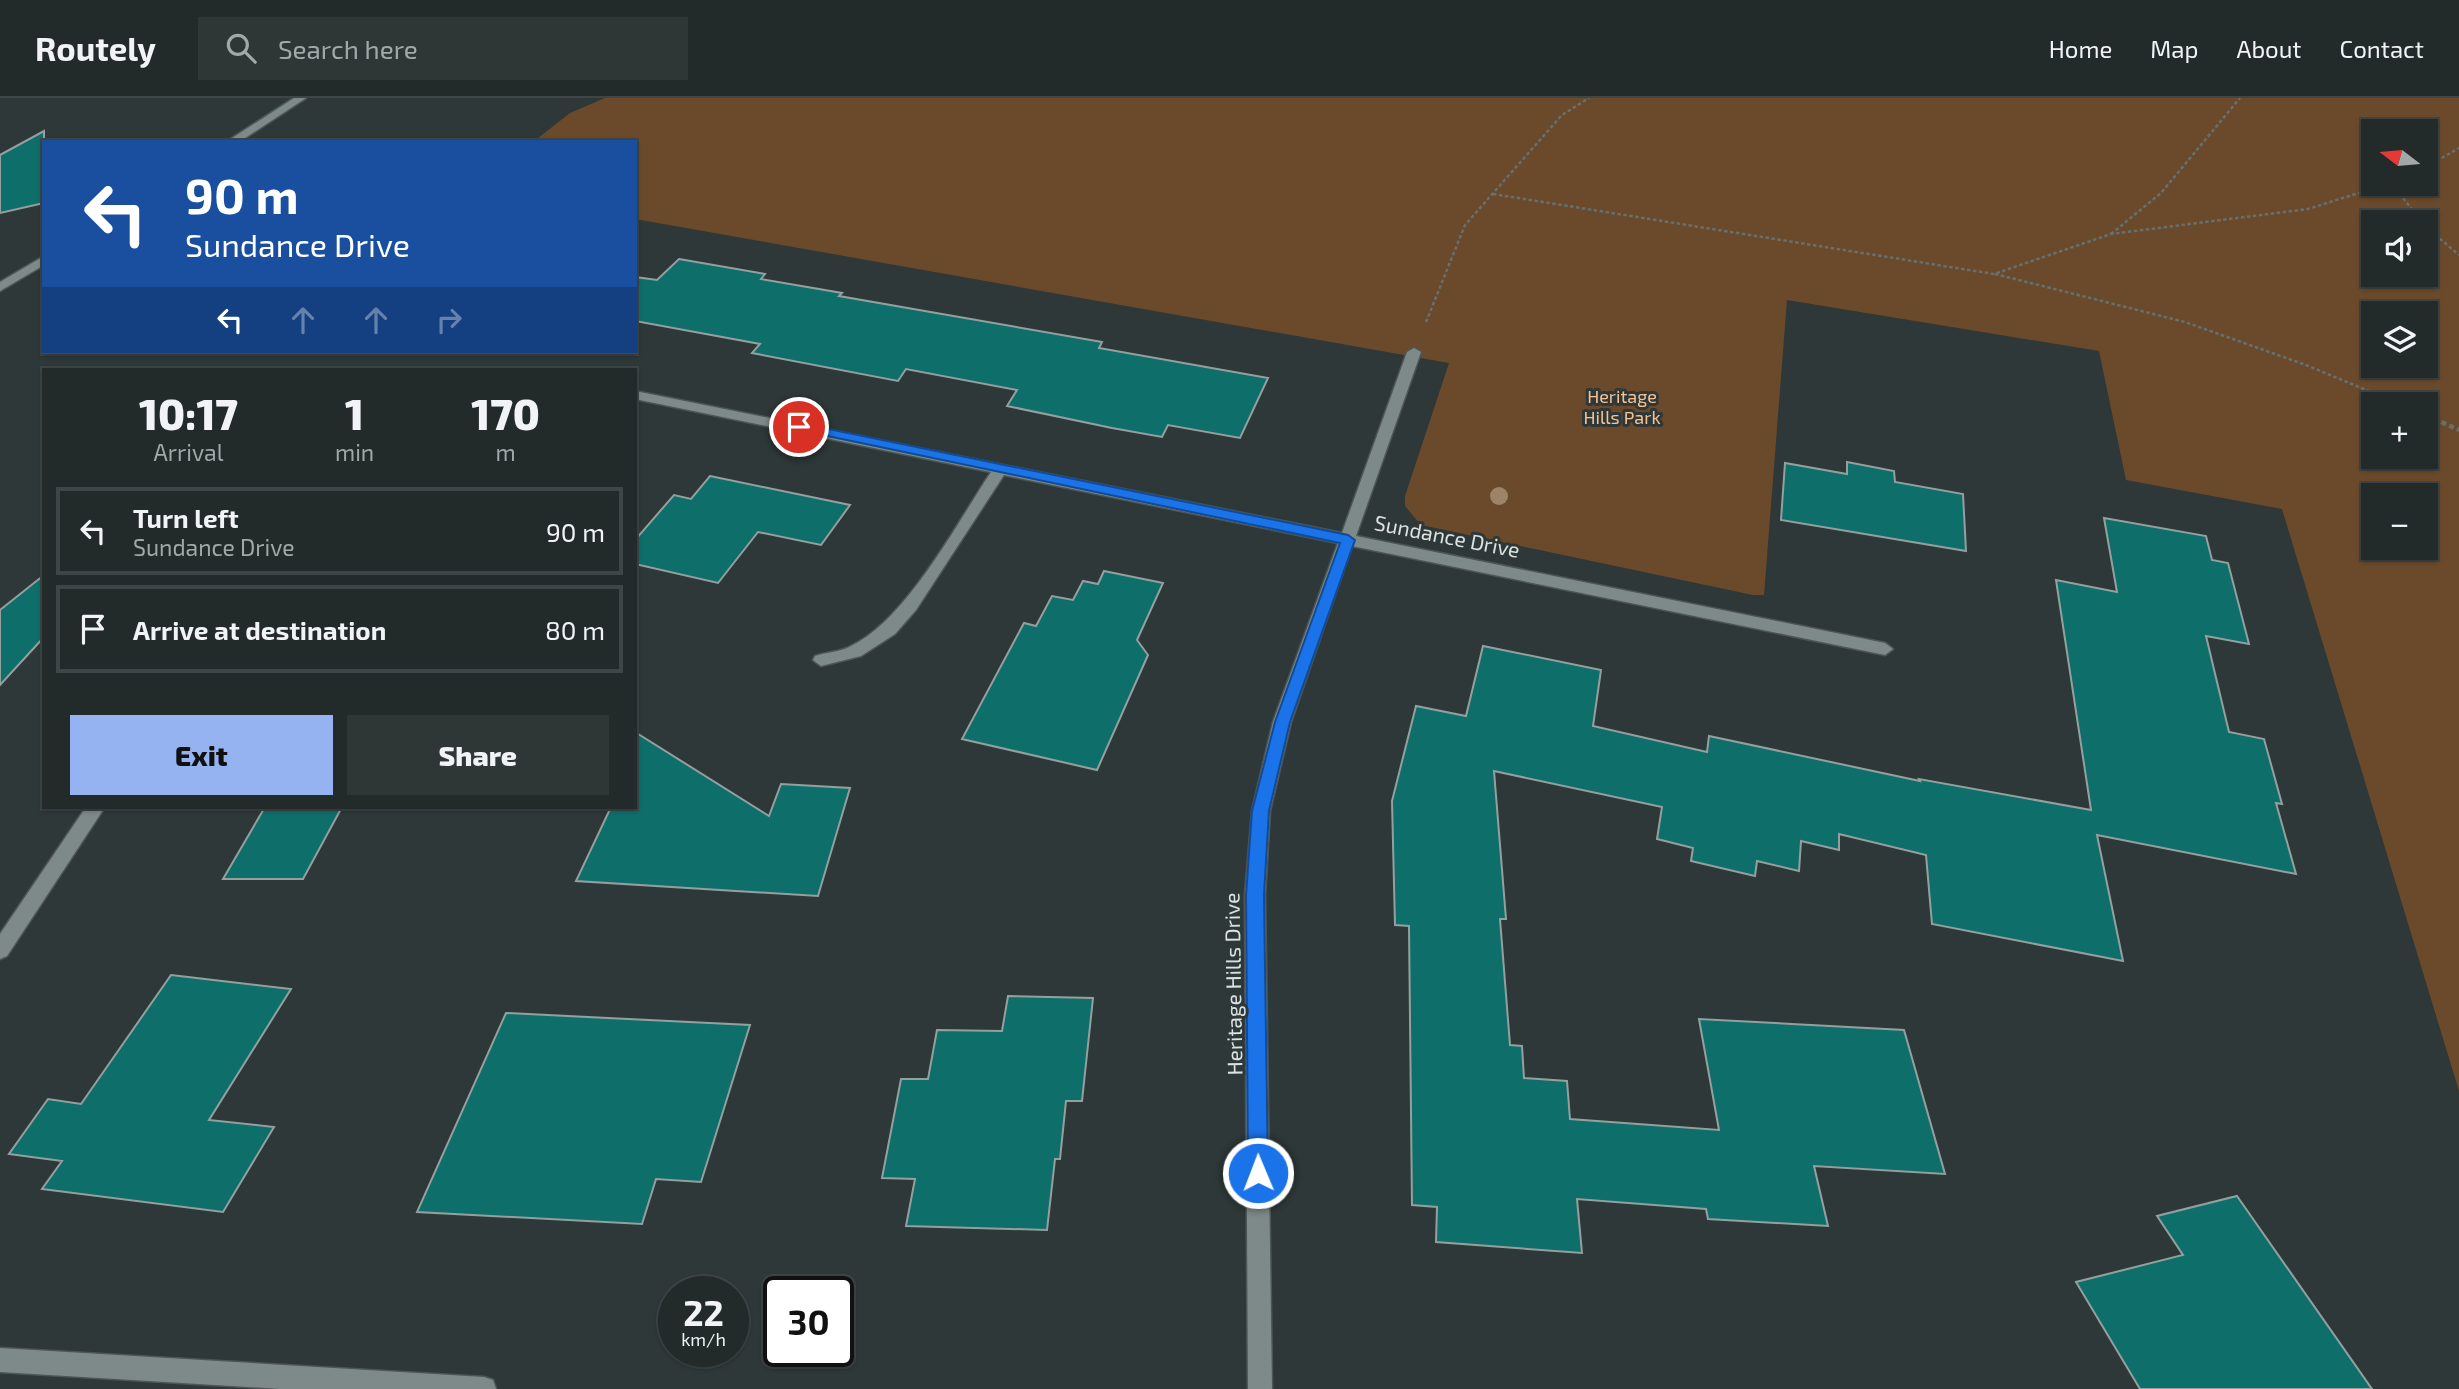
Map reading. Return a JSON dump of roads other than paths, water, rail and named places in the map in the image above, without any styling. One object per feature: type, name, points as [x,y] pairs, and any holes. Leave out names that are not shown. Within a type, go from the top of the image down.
[{"type":"street","points":[[234,140],[301,98]]},
{"type":"street","points":[[0,287],[42,261]]},
{"type":"street","name":"Heritage Hills Drive","points":[[1260,1389],[1256,845],[1274,750],[1413,352]]},
{"type":"street","name":"Sundance Drive","points":[[637,395],[1885,649]]},
{"type":"street","points":[[821,660],[855,652],[889,630],[910,606],[1001,468]]},
{"type":"street","points":[[0,950],[95,809]]},
{"type":"street","points":[[0,1360],[484,1389]]},
{"type":"park label","name":"Heritage Hills Park","points":[[1622,407]]}]
